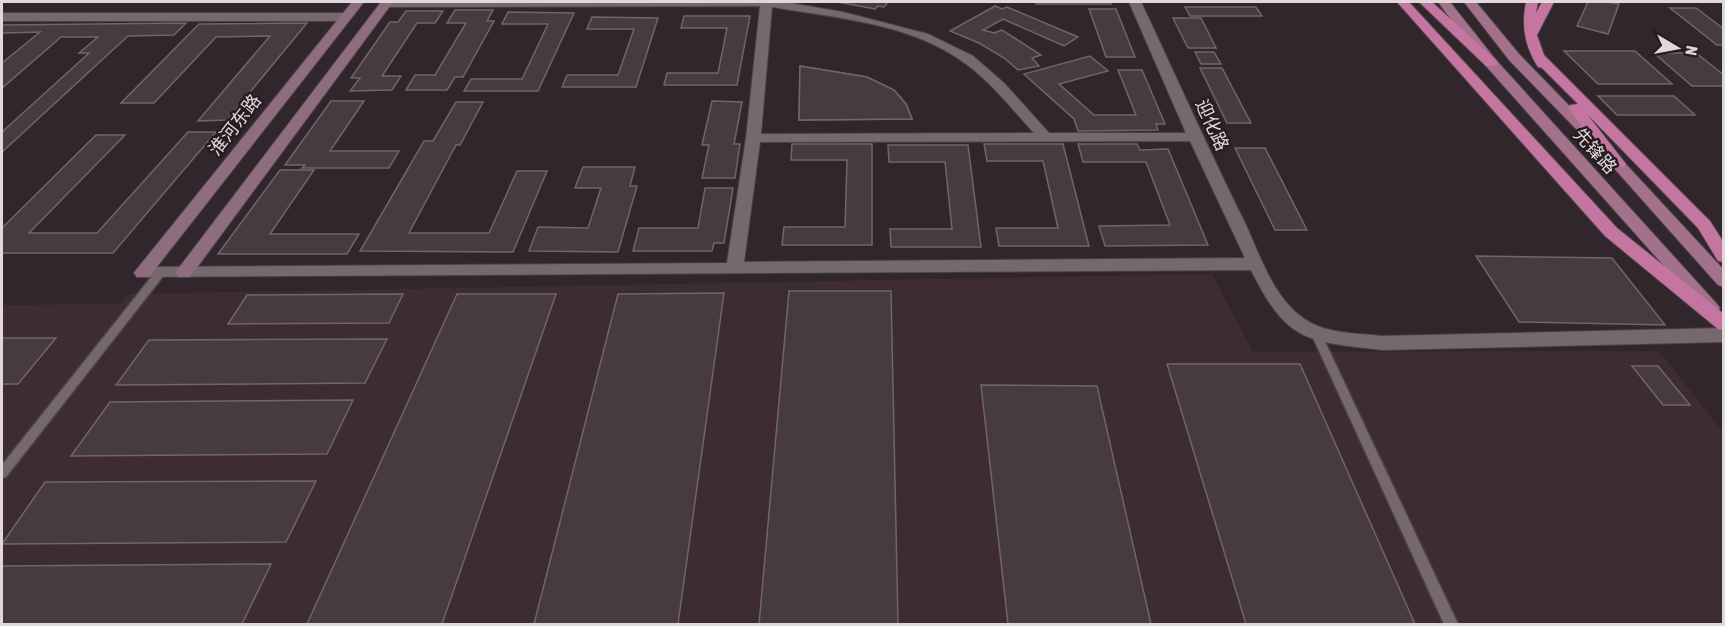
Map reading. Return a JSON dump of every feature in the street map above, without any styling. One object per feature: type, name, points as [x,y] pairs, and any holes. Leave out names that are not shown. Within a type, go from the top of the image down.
[{"type":"highway","points":[[1403,2],[1611,232],[1724,322]]},
{"type":"highway","points":[[1425,2],[1491,63]]},
{"type":"highway","points":[[1532,2],[1531,35],[1537,55],[1618,164]]},
{"type":"highway","points":[[1531,35],[1548,2]]},
{"type":"highway","points":[[1537,55],[1704,225],[1724,257]]},
{"type":"main road","name":"淮河东路","points":[[151,273],[358,2]]},
{"type":"main road","points":[[184,273],[386,2]]},
{"type":"main road","name":"先锋路","points":[[1444,2],[1491,63],[1724,322]]},
{"type":"main road","name":"先锋路","points":[[1470,2],[1514,57],[1618,164],[1724,281]]},
{"type":"street","points":[[386,2],[766,2],[865,21],[908,32],[945,46],[966,58],[986,73],[1045,137]]},
{"type":"street","points":[[735,269],[753,138],[766,2]]},
{"type":"street","name":"迎化路","points":[[1135,2],[1195,137],[1256,264],[1278,304],[1290,318],[1315,331],[1333,336],[1382,343],[1724,335]]},
{"type":"street","points":[[2,17],[346,16]]},
{"type":"street","points":[[753,138],[1195,137]]},
{"type":"street","points":[[151,273],[1256,264]]},
{"type":"lane","points":[[2,473],[151,273]]},
{"type":"lane","points":[[1315,331],[1451,624]]},
{"type":"shaded area","points":[[1212,274],[1253,352],[1659,351],[1723,432],[1723,624],[2,624],[2,305],[120,304],[127,294]]},
{"type":"building","points":[[838,2],[888,2],[884,7],[878,6],[875,9]]},
{"type":"building","points":[[1036,2],[1110,2],[1111,4],[1036,4]]},
{"type":"building","points":[[1588,2],[1619,4],[1608,34],[1577,26]]},
{"type":"building","points":[[995,6],[1002,9],[1007,7],[1078,37],[1064,46],[1003,19],[983,30],[994,33],[1002,30],[1041,55],[1032,58],[1039,66],[1018,70],[1004,58],[979,43],[950,31]]},
{"type":"building","points":[[1185,7],[1256,7],[1262,16],[1190,16]]},
{"type":"building","points":[[1670,8],[1696,8],[1724,29],[1724,45],[1717,45]]},
{"type":"building","points":[[1089,9],[1116,9],[1135,57],[1106,57]]},
{"type":"building","points":[[455,10],[493,10],[487,21],[494,21],[463,77],[455,77],[447,90],[406,90],[415,75],[435,75],[466,23],[447,23]]},
{"type":"building","points":[[406,11],[443,11],[435,23],[417,23],[382,76],[401,76],[392,90],[350,91],[360,78],[351,78],[390,22],[398,22]]},
{"type":"building","points":[[508,12],[574,13],[538,91],[464,91],[471,79],[522,79],[548,24],[502,24]]},
{"type":"building","points":[[684,16],[750,16],[737,85],[664,85],[667,73],[718,73],[727,28],[681,28]]},
{"type":"building","points":[[592,17],[658,18],[636,87],[562,87],[567,75],[618,75],[634,29],[587,29]]},
{"type":"building","points":[[1173,18],[1201,18],[1216,48],[1188,48]]},
{"type":"building","points":[[186,23],[174,35],[128,36],[2,152],[2,132],[89,53],[79,53],[98,37],[61,37],[2,88],[2,63],[40,32],[2,33],[2,25]]},
{"type":"building","points":[[307,23],[227,120],[198,121],[270,36],[216,37],[154,103],[121,103],[199,24]]},
{"type":"building","points":[[1564,51],[1635,51],[1672,84],[1598,84]]},
{"type":"building","points":[[1195,52],[1214,52],[1221,64],[1201,64]]},
{"type":"building","points":[[1654,53],[1696,53],[1724,75],[1724,86],[1692,86]]},
{"type":"building","points":[[1090,56],[1108,71],[1059,84],[1094,115],[1136,115],[1118,70],[1142,70],[1165,124],[1156,124],[1158,130],[1078,131],[1074,119],[1024,74]]},
{"type":"building","points":[[800,66],[867,77],[894,90],[906,104],[912,119],[799,120]],"holes":[[[825,83],[850,89],[848,108],[825,108]]]},
{"type":"building","points":[[800,66],[867,77],[894,90],[906,104],[912,119],[799,120]]},
{"type":"building","points":[[1200,68],[1222,68],[1251,123],[1227,123]]},
{"type":"building","points":[[1598,96],[1674,96],[1695,115],[1617,115]]},
{"type":"building","points":[[331,101],[364,101],[330,151],[399,151],[389,168],[302,168],[305,165],[285,165]]},
{"type":"building","points":[[712,101],[742,102],[734,144],[740,144],[735,178],[702,178],[709,145],[702,145]]},
{"type":"building","points":[[456,102],[483,102],[460,145],[456,145],[409,233],[489,233],[517,171],[547,171],[513,252],[360,251],[424,141],[433,141]]},
{"type":"building","points":[[188,132],[216,132],[113,253],[2,253],[2,228],[96,135],[125,135],[29,233],[97,233]]},
{"type":"building","points":[[792,144],[872,144],[872,245],[782,245],[784,227],[845,227],[847,160],[791,160]]},
{"type":"building","points":[[984,144],[1063,144],[1089,246],[999,246],[996,228],[1058,228],[1043,161],[987,161]]},
{"type":"building","points":[[1078,144],[1137,144],[1140,150],[1168,149],[1208,245],[1105,246],[1099,226],[1170,225],[1146,162],[1083,162]]},
{"type":"building","points":[[888,145],[968,145],[981,247],[891,247],[890,229],[952,229],[945,162],[889,162]]},
{"type":"building","points":[[1235,148],[1265,148],[1307,230],[1275,230]]},
{"type":"building","points":[[583,167],[635,167],[630,186],[637,186],[618,252],[529,251],[538,227],[588,228],[601,188],[575,188]]},
{"type":"building","points":[[280,170],[314,170],[270,234],[359,234],[347,254],[218,254]]},
{"type":"building","points":[[705,188],[733,188],[724,243],[714,243],[712,251],[633,251],[639,228],[698,228]]},
{"type":"building","points":[[1476,256],[1612,258],[1665,325],[1519,322]]},
{"type":"building","points":[[789,291],[891,291],[898,624],[759,624]]},
{"type":"building","points":[[724,293],[678,624],[534,624],[618,294]]},
{"type":"building","points":[[403,294],[389,323],[228,324],[247,295]]},
{"type":"building","points":[[457,294],[556,294],[442,624],[307,624]]},
{"type":"building","points":[[2,338],[56,338],[18,384],[2,384]]},
{"type":"building","points":[[387,339],[365,383],[116,385],[149,340]]},
{"type":"building","points":[[1167,364],[1300,364],[1415,624],[1246,624]]},
{"type":"building","points":[[1632,366],[1658,366],[1690,405],[1663,405]]},
{"type":"building","points":[[981,385],[1097,386],[1151,624],[1008,624]]},
{"type":"building","points":[[353,400],[327,454],[71,456],[110,402]]},
{"type":"building","points":[[316,481],[286,542],[2,544],[45,482]]},
{"type":"building","points":[[271,564],[242,624],[2,624],[2,566]]}]
